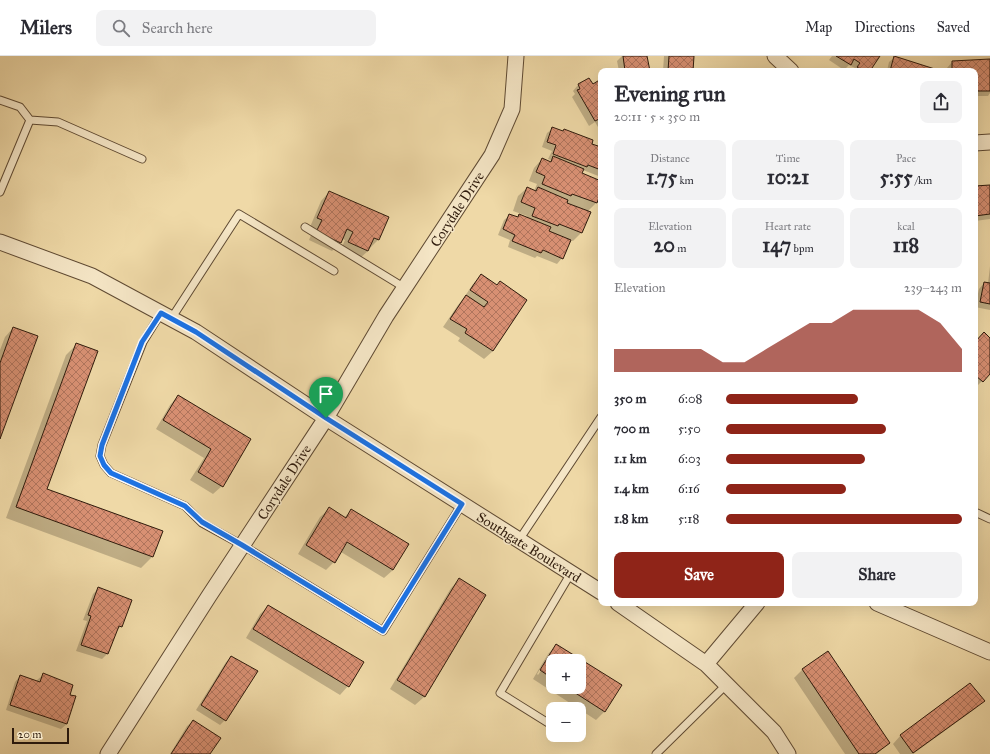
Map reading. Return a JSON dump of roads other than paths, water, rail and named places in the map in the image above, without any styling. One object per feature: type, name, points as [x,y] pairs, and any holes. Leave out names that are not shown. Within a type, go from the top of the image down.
[{"type":"street","name":"Corydale Drive","points":[[108,754],[204,602],[326,418],[386,316],[492,155],[512,109],[516,56]]},
{"type":"street","points":[[775,56],[788,68]]},
{"type":"street","points":[[978,143],[990,142]]},
{"type":"street","name":"Southgate Boulevard","points":[[0,242],[92,276],[196,332],[326,418],[598,590]]},
{"type":"street","points":[[622,606],[706,664],[774,732],[788,754]]},
{"type":"street","points":[[706,664],[754,606]]},
{"type":"street","points":[[885,606],[990,652]]},
{"type":"lane","points":[[0,100],[20,107],[30,120],[58,122],[142,159]]},
{"type":"lane","points":[[0,192],[30,120]]},
{"type":"lane","points":[[334,271],[239,214],[166,316],[142,342],[102,445],[100,456],[104,465],[111,473],[185,506],[202,522],[383,631],[462,504]]},
{"type":"lane","points":[[305,227],[404,288]]},
{"type":"lane","points":[[519,540],[598,422]]},
{"type":"lane","points":[[978,513],[990,519]]},
{"type":"lane","points":[[546,722],[500,693],[571,572]]},
{"type":"lane","points":[[656,754],[726,684]]}]
